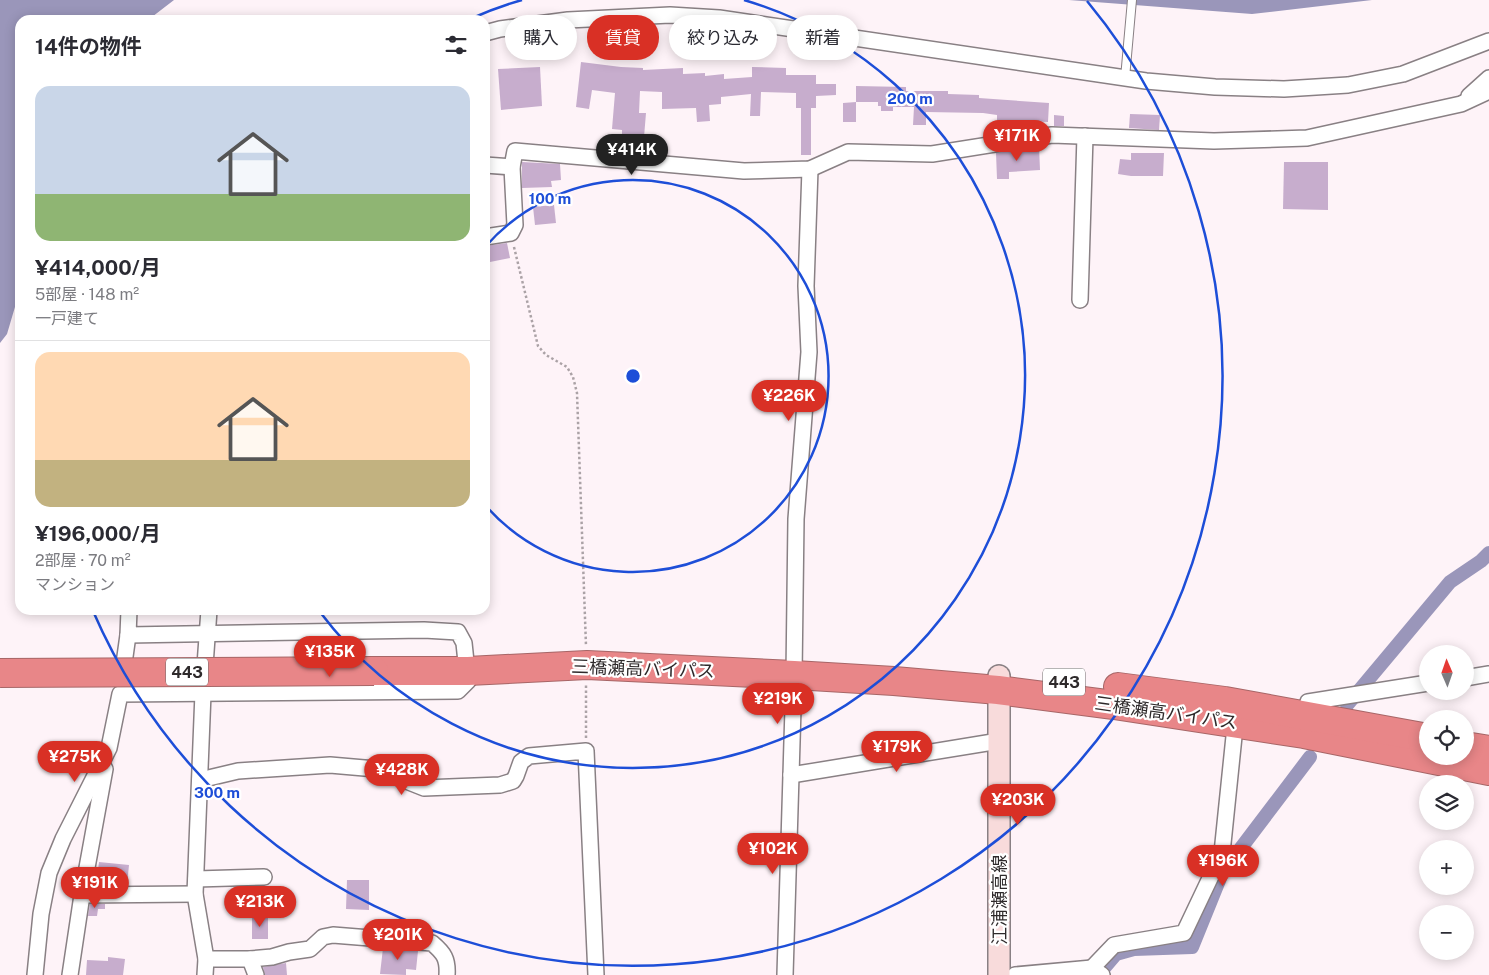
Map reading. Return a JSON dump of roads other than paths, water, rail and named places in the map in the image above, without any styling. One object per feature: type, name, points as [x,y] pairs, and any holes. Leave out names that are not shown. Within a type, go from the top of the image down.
[{"type":"highway","name":"三橋瀬高バイパス","points":[[0,656],[373,663]]},
{"type":"highway","name":"三橋瀬高バイパス","points":[[0,673],[586,659],[794,668],[896,666],[1114,704],[1237,713],[1304,714],[1419,736]]},
{"type":"highway","name":"三橋瀬高バイパス","points":[[1237,713],[1304,734],[1489,771]]},
{"type":"highway","points":[[1474,748],[1489,750]]},
{"type":"main road","name":"江浦瀬高線","points":[[999,683],[999,975]]},
{"type":"street","points":[[490,32],[568,20],[670,15],[719,18],[1125,78],[1175,84],[1284,89],[1348,85],[1403,74],[1489,41]]},
{"type":"street","points":[[1461,104],[1489,78]]},
{"type":"street","points":[[490,236],[511,233],[515,225],[512,167],[515,150],[744,172],[810,169],[848,152],[932,154],[1052,135],[1214,141],[1307,138],[1461,104],[1489,91]]},
{"type":"street","points":[[1080,300],[1085,136]]},
{"type":"street","points":[[490,165],[512,167]]},
{"type":"street","points":[[785,975],[794,668],[796,519],[809,352],[806,286],[810,169]]},
{"type":"street","points":[[70,975],[82,895],[120,694],[129,615]]},
{"type":"street","points":[[205,975],[206,959],[196,886],[203,693],[209,615]]},
{"type":"street","points":[[120,694],[458,692],[468,681],[464,643],[458,632],[424,630],[128,635]]},
{"type":"street","points":[[1474,676],[1489,674]]},
{"type":"street","points":[[1304,714],[1308,702],[1419,685]]},
{"type":"street","points":[[1015,975],[1097,971],[1114,944],[1184,933],[1222,853],[1237,713]]},
{"type":"street","points":[[791,776],[999,741]]},
{"type":"street","points":[[35,975],[41,914],[49,873],[63,838],[109,748]]},
{"type":"street","points":[[200,780],[238,771],[330,765],[376,769],[424,788],[500,785],[513,781],[521,762],[529,756],[586,751],[596,975]]},
{"type":"street","points":[[82,895],[196,886],[264,877]]},
{"type":"street","points":[[206,959],[272,957],[310,949],[323,937],[333,935],[432,943],[440,950],[447,961],[446,975]]},
{"type":"street","points":[[250,959],[256,975]]},
{"type":"lane","points":[[1125,78],[1132,0]]},
{"type":"waterway","points":[[1347,705],[1450,582],[1481,561],[1489,553]]},
{"type":"waterway","points":[[1098,975],[1116,954],[1134,949],[1192,947],[1222,873],[1310,757]]}]
